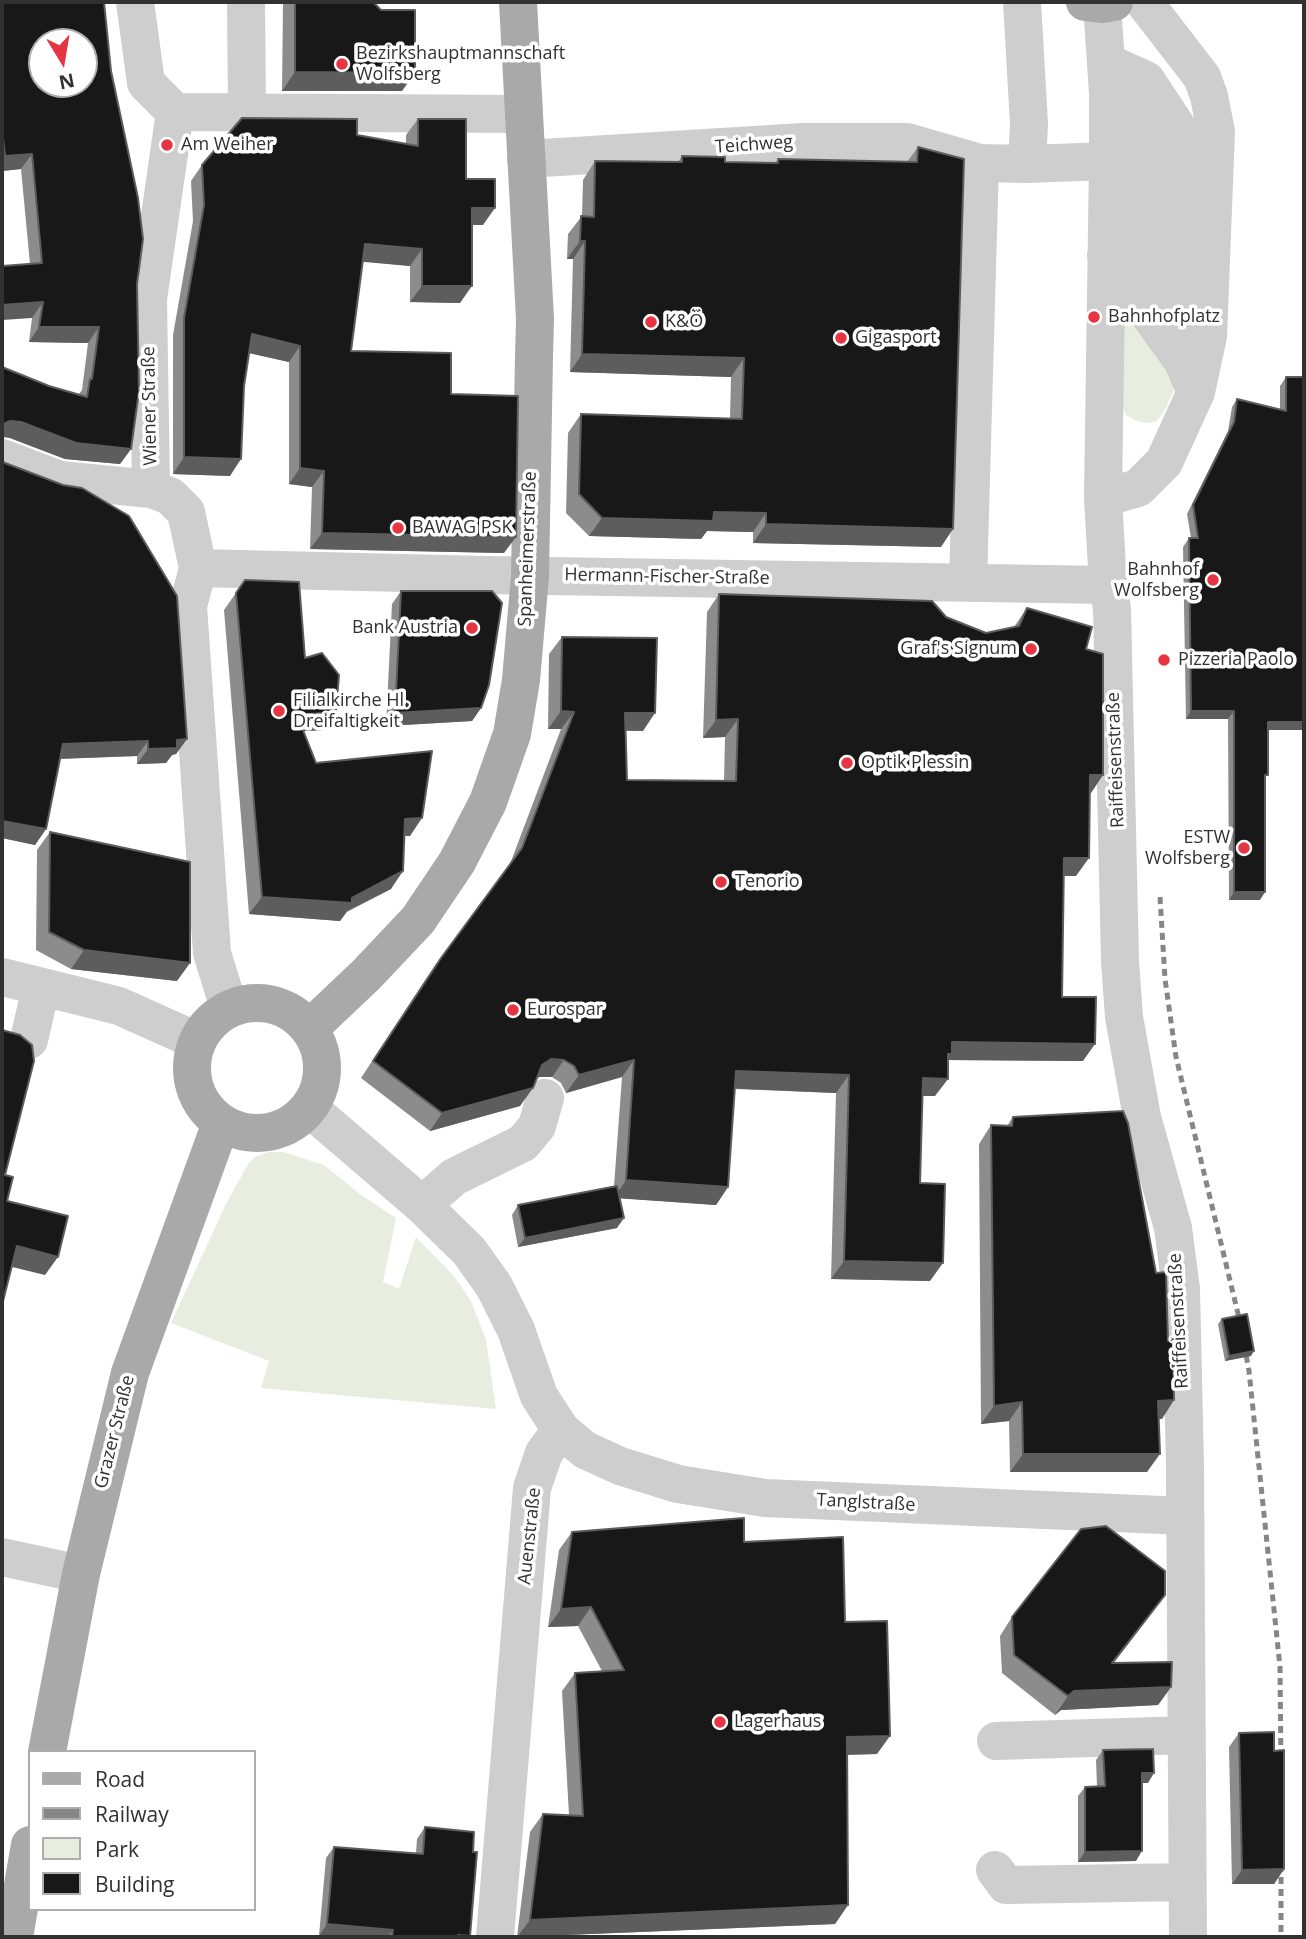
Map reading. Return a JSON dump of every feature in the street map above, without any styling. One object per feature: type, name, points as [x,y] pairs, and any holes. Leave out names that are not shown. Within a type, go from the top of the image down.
[{"type":"main road","name":"Spanheimerstraße","points":[[310,1028],[366,975],[418,920],[457,862],[488,802],[512,734],[521,680],[530,576],[535,318],[518,2]]},
{"type":"main road","points":[[251,1002],[273,1004],[294,1013],[310,1028],[320,1047],[324,1068],[320,1090],[309,1108],[291,1125],[268,1133],[243,1132],[221,1123],[204,1107],[194,1086],[191,1063],[197,1041],[211,1022],[229,1008],[251,1002]]},
{"type":"main road","name":"Grazer Straße","points":[[47,1750],[81,1574],[130,1373],[221,1123]]},
{"type":"main road","points":[[15,1937],[28,1857]]},
{"type":"street","points":[[135,2],[146,83],[175,112],[524,114]]},
{"type":"street","points":[[246,2],[247,112]]},
{"type":"street","points":[[1022,2],[1029,124],[1027,164]]},
{"type":"street","points":[[1103,498],[1138,488],[1164,462],[1196,392],[1208,336],[1216,132],[1202,77],[1144,2]]},
{"type":"street","points":[[1100,3],[1107,78],[1108,175],[1103,498],[1108,585],[968,583],[980,163],[1027,164],[1108,175],[1126,167],[1196,262],[1209,285]]},
{"type":"street","points":[[1107,78],[1146,80],[1214,183]]},
{"type":"street","points":[[1107,78],[1148,144],[1212,236]]},
{"type":"street","name":"Wiener Straße","points":[[175,112],[148,299],[151,489],[170,496],[186,512],[198,568],[188,606],[204,842],[212,953],[229,1008]]},
{"type":"street","name":"Teichweg","points":[[526,159],[803,142],[907,142],[980,163]]},
{"type":"street","points":[[1108,175],[1208,336]]},
{"type":"street","points":[[1106,255],[1182,360],[1196,392]]},
{"type":"street","points":[[2,458],[60,480],[151,489]]},
{"type":"street","name":"Hermann-Fischer-Straße","points":[[198,568],[968,583]]},
{"type":"street","name":"Raiffeisenstraße","points":[[1108,585],[1112,609],[1120,961],[1124,1017],[1142,1117],[1173,1228],[1181,1289],[1188,1937]]},
{"type":"street","points":[[2,977],[118,1006],[197,1041]]},
{"type":"street","points":[[29,1040],[41,987]]},
{"type":"street","points":[[422,1205],[454,1177],[523,1143],[537,1126],[545,1098]]},
{"type":"street","points":[[309,1108],[422,1205],[469,1251],[494,1286],[516,1330],[539,1396],[561,1430]]},
{"type":"street","name":"Tanglstraße","points":[[561,1430],[585,1450],[620,1466],[678,1484],[765,1498],[1185,1516]]},
{"type":"street","name":"Auenstraße","points":[[495,1937],[532,1488],[544,1453],[561,1430]]},
{"type":"street","points":[[2,1556],[81,1574]]},
{"type":"street","points":[[996,1741],[1187,1735]]},
{"type":"street","points":[[995,1870],[1006,1885],[1187,1882]]},
{"type":"green space","points":[[1132,317],[1167,361],[1174,390],[1157,421],[1148,423],[1136,421],[1126,415],[1121,404],[1123,325]]},
{"type":"green space","points":[[269,1152],[283,1152],[324,1165],[361,1195],[396,1218],[383,1282],[399,1289],[416,1237],[454,1276],[471,1301],[486,1340],[496,1409],[261,1388],[269,1361],[171,1323],[225,1206],[248,1164],[255,1157]]},
{"type":"building","points":[[2,2],[104,2],[111,71],[138,198],[143,239],[137,284],[139,391],[131,449],[76,443],[21,422],[10,421],[2,425],[2,367],[49,386],[87,397],[99,327],[39,327],[43,302],[2,305],[2,266],[42,263],[32,154],[5,156],[2,128]]},
{"type":"building","name":"Bezirkshauptmannschaft Wolfsberg","points":[[295,2],[373,2],[381,10],[415,10],[415,73],[295,72]]},
{"type":"building","points":[[242,118],[357,119],[357,135],[418,146],[418,119],[466,119],[466,179],[495,179],[495,208],[472,208],[472,286],[422,286],[422,249],[365,244],[351,351],[451,353],[451,394],[518,396],[516,537],[322,533],[324,471],[300,468],[300,346],[252,334],[244,386],[241,459],[184,457],[184,318],[204,205],[202,165]]},
{"type":"building","points":[[918,147],[964,159],[953,529],[766,524],[766,513],[714,512],[713,521],[602,518],[579,494],[581,414],[742,419],[744,358],[582,354],[585,241],[580,241],[581,216],[594,217],[595,161],[682,162],[682,156],[725,157],[725,162],[778,163],[778,159],[917,162]]},
{"type":"building","points":[[1286,377],[1304,377],[1304,722],[1268,722],[1265,892],[1234,892],[1234,711],[1191,711],[1189,538],[1198,538],[1193,505],[1234,422],[1237,399],[1286,411]]},
{"type":"building","points":[[2,461],[63,485],[82,488],[129,516],[177,596],[187,739],[177,740],[177,748],[148,749],[148,741],[63,744],[46,829],[2,821]]},
{"type":"building","points":[[245,580],[299,582],[305,658],[322,653],[339,675],[336,712],[297,715],[316,763],[432,751],[422,818],[405,819],[403,871],[352,898],[352,903],[262,897],[236,593]]},
{"type":"building","points":[[401,591],[492,591],[502,603],[489,685],[481,708],[395,713]]},
{"type":"building","name":"Tenorio","points":[[719,594],[932,601],[946,617],[986,633],[1019,626],[1027,608],[1092,627],[1086,649],[1103,654],[1103,775],[1090,775],[1089,858],[1064,858],[1062,997],[1096,997],[1095,1044],[952,1042],[952,1054],[948,1054],[948,1079],[923,1078],[920,1183],[945,1184],[943,1263],[844,1261],[849,1075],[736,1071],[728,1187],[626,1180],[634,1060],[579,1075],[574,1066],[564,1060],[551,1059],[542,1065],[533,1088],[442,1113],[373,1061],[441,958],[522,848],[574,712],[561,711],[562,637],[657,638],[655,713],[625,713],[627,780],[736,781],[738,719],[716,720]]},
{"type":"building","points":[[50,832],[190,862],[190,963],[84,950],[49,932]]},
{"type":"building","points":[[2,1030],[20,1035],[32,1045],[34,1061],[5,1175],[13,1177],[7,1201],[68,1216],[58,1257],[17,1246],[2,1305]]},
{"type":"building","points":[[1123,1111],[1128,1123],[1156,1273],[1166,1272],[1168,1341],[1173,1341],[1174,1400],[1158,1401],[1160,1454],[1023,1454],[1022,1402],[994,1406],[991,1125],[1012,1126],[1013,1117]]},
{"type":"building","points":[[617,1186],[624,1218],[525,1238],[518,1205]]},
{"type":"building","points":[[1247,1314],[1254,1351],[1229,1356],[1222,1319]]},
{"type":"building","name":"Lagerhaus","points":[[744,1518],[744,1542],[843,1537],[845,1622],[887,1621],[890,1736],[847,1737],[848,1905],[530,1920],[543,1814],[583,1816],[575,1673],[624,1670],[591,1607],[561,1609],[572,1532]]},
{"type":"building","points":[[1106,1526],[1165,1571],[1165,1595],[1112,1663],[1172,1662],[1171,1687],[1074,1691],[1068,1696],[1014,1655],[1012,1617],[1081,1529]]},
{"type":"building","points":[[1274,1732],[1274,1751],[1284,1750],[1284,1869],[1242,1870],[1239,1733]]},
{"type":"building","points":[[1153,1749],[1154,1773],[1142,1773],[1142,1851],[1085,1852],[1085,1787],[1105,1786],[1103,1750]]},
{"type":"building","points":[[425,1827],[474,1832],[473,1852],[477,1852],[470,1936],[392,1937],[393,1930],[327,1924],[334,1847],[423,1854]]},
{"type":"railway","points":[[1160,897],[1165,979],[1176,1057],[1240,1322],[1249,1371],[1280,1667],[1281,1769]]},
{"type":"railway","points":[[1281,1853],[1281,1937]]},
{"type":"place","name":"Bezirkshauptmannschaft Wolfsberg","points":[[342,64]]},
{"type":"place","name":"Am Weiher","points":[[167,145]]},
{"type":"place","name":"Bahnhofplatz","points":[[1094,317]]},
{"type":"place","name":"K&Ö","points":[[651,322]]},
{"type":"place","name":"Gigasport","points":[[841,338]]},
{"type":"place","name":"BAWAG PSK","points":[[398,528]]},
{"type":"place","name":"Bahnhof Wolfsberg","points":[[1213,580]]},
{"type":"place","name":"Bank Austria","points":[[472,628]]},
{"type":"place","name":"Graf's Signum","points":[[1031,649]]},
{"type":"place","name":"Pizzeria Paolo","points":[[1164,660]]},
{"type":"place","name":"Filialkirche Hl. Dreifaltigkeit","points":[[279,711]]},
{"type":"place","name":"Optik Plessin","points":[[847,763]]},
{"type":"place","name":"ESTW Wolfsberg","points":[[1244,848]]},
{"type":"place","name":"Tenorio","points":[[721,882]]},
{"type":"place","name":"Eurospar","points":[[513,1010]]},
{"type":"place","name":"Lagerhaus","points":[[720,1722]]}]
